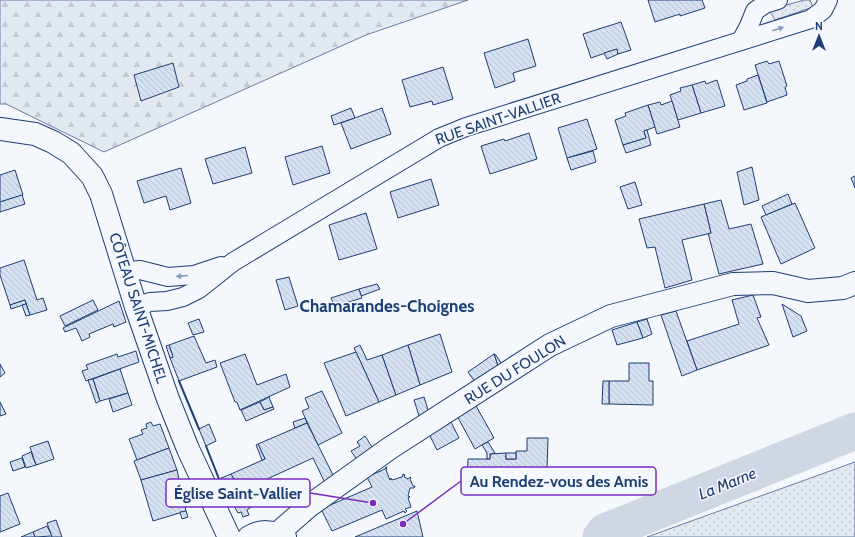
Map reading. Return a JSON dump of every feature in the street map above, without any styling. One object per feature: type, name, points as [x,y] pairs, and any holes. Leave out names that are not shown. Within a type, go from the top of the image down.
[{"type":"street","points":[[741,41],[750,26],[754,11],[765,4],[778,0]]},
{"type":"street","name":"RUE SAINT-VALLIER","points":[[136,307],[150,302],[166,301],[183,297],[199,289],[233,262],[439,138],[466,127],[811,19],[823,10],[828,0]]},
{"type":"street","name":"CÔTEAU SAINT-MICHEL","points":[[0,129],[35,134],[53,142],[71,153],[92,176],[102,194],[136,307],[168,400],[188,449],[228,537]]},
{"type":"street","name":"RUE SAINT-VALLIER","points":[[125,272],[140,270],[168,277],[194,275],[233,262]]},
{"type":"street","name":"RUE DU FOULON","points":[[282,535],[309,506],[397,444],[550,345],[611,316],[733,284],[773,282],[808,291],[843,288],[855,283]]},
{"type":"street","points":[[249,537],[254,534],[266,532],[282,535]]},
{"type":"green space","points":[[0,0],[468,0],[366,35],[104,152],[6,104],[0,104]]},
{"type":"green space","points":[[804,0],[810,0],[813,7],[775,20],[769,10]]},
{"type":"green space","points":[[855,462],[855,537],[647,537]]},
{"type":"building","points":[[648,0],[702,0],[705,8],[655,22]]},
{"type":"building","points":[[621,22],[631,50],[618,54],[617,49],[591,58],[583,34]]},
{"type":"building","points":[[528,39],[536,66],[513,73],[515,81],[495,88],[484,53]]},
{"type":"building","points":[[617,49],[618,54],[607,59],[604,53]]},
{"type":"building","points":[[767,61],[769,64],[779,61],[787,86],[785,87],[787,95],[767,102],[755,65]]},
{"type":"building","points":[[173,63],[179,87],[141,101],[134,75]]},
{"type":"building","points":[[443,67],[453,99],[433,105],[432,101],[410,107],[402,80]]},
{"type":"building","points":[[758,75],[767,103],[744,110],[736,85]]},
{"type":"building","points":[[717,80],[725,106],[701,113],[692,85],[705,81],[706,84]]},
{"type":"building","points":[[692,85],[701,113],[678,120],[670,95],[681,91],[680,88]]},
{"type":"building","points":[[672,101],[680,127],[657,134],[648,105],[660,102],[661,105]]},
{"type":"building","points":[[648,105],[655,127],[644,131],[646,138],[623,145],[615,120],[626,116],[625,113]]},
{"type":"building","points":[[351,108],[355,118],[334,125],[331,116]]},
{"type":"building","points":[[382,108],[391,134],[351,149],[341,123]]},
{"type":"building","points":[[587,119],[597,149],[567,158],[558,128]]},
{"type":"building","points":[[647,130],[651,145],[626,153],[623,145],[646,138],[644,131]]},
{"type":"building","points":[[529,133],[537,159],[490,174],[481,146],[504,139],[505,141]]},
{"type":"building","points":[[322,146],[330,173],[293,185],[285,157]]},
{"type":"building","points":[[245,147],[252,173],[213,184],[205,159]]},
{"type":"building","points":[[593,151],[596,162],[571,170],[567,158]]},
{"type":"building","points":[[752,167],[759,200],[744,205],[737,172]]},
{"type":"building","points":[[181,168],[191,203],[170,210],[166,196],[144,203],[137,181]]},
{"type":"building","points":[[15,170],[23,195],[0,202],[0,175]]},
{"type":"building","points":[[855,176],[855,188],[851,178]]},
{"type":"building","points":[[431,179],[439,205],[398,218],[390,192]]},
{"type":"building","points":[[635,182],[642,205],[628,209],[620,187]]},
{"type":"building","points":[[788,194],[792,204],[766,215],[762,206]]},
{"type":"building","points":[[22,195],[25,204],[0,212],[0,202]]},
{"type":"building","points":[[721,200],[729,229],[751,224],[763,264],[719,274],[708,233],[711,233],[704,204]]},
{"type":"building","points":[[795,203],[815,248],[781,264],[761,217]]},
{"type":"building","points":[[704,204],[711,233],[682,240],[692,280],[665,288],[655,247],[647,248],[639,219]]},
{"type":"building","points":[[366,213],[377,249],[339,260],[329,225]]},
{"type":"building","points":[[24,260],[37,300],[43,298],[47,310],[30,315],[25,300],[10,305],[0,275],[0,268]]},
{"type":"building","points":[[289,277],[298,306],[285,310],[276,280]]},
{"type":"building","points":[[377,284],[380,289],[361,296],[359,289]]},
{"type":"building","points":[[359,289],[362,298],[339,305],[336,309],[331,298]]},
{"type":"building","points":[[753,295],[761,317],[757,318],[769,345],[697,370],[687,341],[739,324],[732,300]]},
{"type":"building","points":[[25,300],[26,304],[11,309],[10,305]]},
{"type":"building","points":[[93,300],[98,310],[65,326],[60,316]]},
{"type":"building","points":[[119,301],[126,322],[114,327],[113,324],[89,334],[90,337],[82,341],[76,328],[65,332],[63,328]]},
{"type":"building","points":[[26,304],[30,315],[26,316],[22,305]]},
{"type":"building","points":[[782,304],[801,316],[807,331],[793,337]]},
{"type":"building","points":[[676,311],[697,370],[682,376],[661,315]]},
{"type":"building","points":[[199,319],[204,332],[193,335],[188,323]]},
{"type":"building","points":[[647,319],[652,334],[643,338],[637,322]]},
{"type":"building","points":[[637,322],[643,338],[617,345],[612,330]]},
{"type":"building","points":[[440,334],[452,372],[420,385],[408,345]]},
{"type":"building","points":[[194,336],[206,363],[215,360],[217,367],[179,381],[170,358],[173,357],[169,345]]},
{"type":"building","points":[[169,345],[173,357],[170,358],[166,346]]},
{"type":"building","points":[[360,345],[367,360],[382,355],[396,395],[379,402],[354,348]]},
{"type":"building","points":[[408,345],[420,385],[396,395],[382,355]]},
{"type":"building","points":[[136,351],[139,362],[86,381],[82,371],[88,369],[86,365],[117,354],[118,357]]},
{"type":"building","points":[[356,352],[379,402],[346,416],[324,363]]},
{"type":"building","points":[[245,354],[257,385],[286,374],[290,387],[240,410],[237,402],[235,402],[220,363]]},
{"type":"building","points":[[494,354],[498,366],[475,382],[468,372]]},
{"type":"building","points":[[495,354],[502,364],[498,366]]},
{"type":"building","points":[[629,363],[649,363],[649,381],[653,381],[653,405],[609,404],[609,381],[629,381]]},
{"type":"building","points":[[0,364],[5,373],[0,377]]},
{"type":"building","points":[[120,369],[128,393],[100,401],[93,379]]},
{"type":"building","points":[[93,379],[100,401],[96,403],[88,380]]},
{"type":"building","points":[[603,381],[609,381],[609,404],[602,404]]},
{"type":"building","points":[[322,391],[342,433],[318,445],[302,411],[309,408],[305,398]]},
{"type":"building","points":[[128,393],[132,405],[113,412],[109,399]]},
{"type":"building","points":[[269,397],[273,407],[264,410],[260,402]]},
{"type":"building","points":[[424,397],[429,413],[420,419],[414,400]]},
{"type":"building","points":[[0,402],[6,414],[0,416]]},
{"type":"building","points":[[260,402],[264,410],[273,407],[274,409],[246,421],[241,410]]},
{"type":"building","points":[[475,404],[494,438],[475,449],[456,414]]},
{"type":"building","points":[[305,418],[307,423],[295,428],[293,422]]},
{"type":"building","points":[[449,418],[459,438],[437,450],[427,430]]},
{"type":"building","points":[[151,422],[153,426],[160,424],[169,448],[137,460],[129,439],[143,434],[141,430],[147,428],[146,424]]},
{"type":"building","points":[[307,423],[334,477],[325,483],[313,458],[241,491],[231,474],[265,459],[258,444]]},
{"type":"building","points":[[209,424],[216,441],[206,446],[199,429]]},
{"type":"building","points":[[365,436],[374,450],[358,461],[351,451],[360,446],[357,442]]},
{"type":"building","points":[[527,438],[548,438],[547,469],[531,468],[531,494],[507,494],[507,486],[467,486],[468,459],[490,459],[490,454],[506,453],[506,459],[516,459],[516,451],[527,451]]},
{"type":"building","points":[[48,441],[54,459],[36,465],[30,447]]},
{"type":"building","points":[[488,442],[495,453],[490,454],[490,459],[487,459],[487,453],[482,445]]},
{"type":"building","points":[[258,444],[265,459],[262,460],[256,445]]},
{"type":"building","points":[[169,448],[177,470],[141,480],[134,461]]},
{"type":"building","points":[[31,452],[36,465],[26,468],[22,456]]},
{"type":"building","points":[[506,453],[516,453],[516,459],[506,459]]},
{"type":"building","points":[[22,458],[25,467],[13,471],[10,462]]},
{"type":"building","points":[[386,467],[390,480],[391,478],[392,480],[402,477],[403,474],[405,475],[404,477],[408,479],[410,477],[411,478],[410,479],[413,486],[415,486],[414,488],[410,488],[408,496],[410,497],[408,498],[411,507],[405,509],[407,511],[405,513],[404,511],[386,519],[382,510],[332,531],[321,509],[372,487],[367,477],[385,469]]},
{"type":"building","points":[[177,470],[186,511],[153,521],[141,480]]},
{"type":"building","points":[[231,474],[250,508],[247,510],[249,515],[243,517],[241,512],[238,513],[219,479]]},
{"type":"building","points":[[8,493],[20,524],[0,532],[0,496]]},
{"type":"building","points":[[186,511],[188,517],[182,519],[180,512]]},
{"type":"building","points":[[417,511],[423,537],[355,537]]},
{"type":"building","points":[[56,520],[62,537],[52,537],[47,523]]},
{"type":"building","points":[[47,526],[52,536],[35,537],[33,532]]},
{"type":"building","points":[[33,532],[35,537],[21,537]]},
{"type":"waterway","name":"La Marne","points":[[601,537],[605,532],[855,431]]},
{"type":"wall","points":[[179,381],[199,429]]},
{"type":"wall","points":[[206,446],[219,479]]},
{"type":"place","name":"Église Saint-Vallier","points":[[373,503]]},
{"type":"place","name":"Au Rendez-vous des Amis","points":[[403,524]]},
{"type":"district","name":"Chamarandes-Choignes","points":[[387,306]]}]
